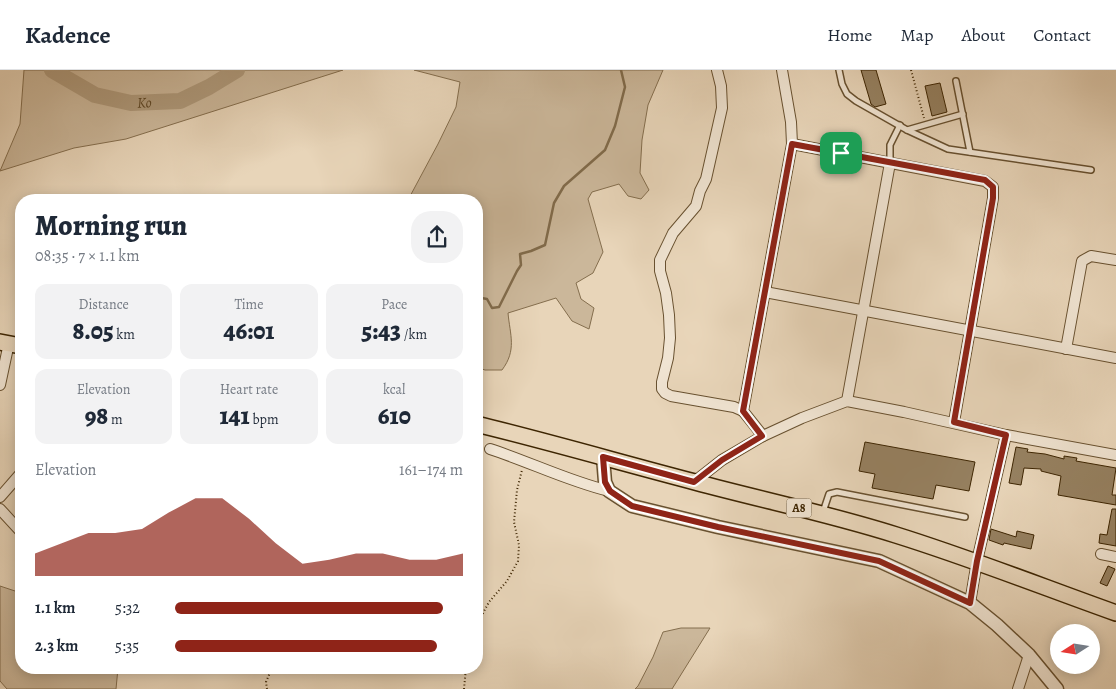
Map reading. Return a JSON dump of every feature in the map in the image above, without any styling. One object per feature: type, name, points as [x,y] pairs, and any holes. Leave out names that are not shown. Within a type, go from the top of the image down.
[{"type":"main road","name":"A8","points":[[483,426],[823,514],[977,561],[1116,613]]},
{"type":"street","points":[[717,70],[721,86],[722,108],[706,179],[696,206],[673,233],[660,260],[660,271],[670,315],[668,358],[662,389],[664,393],[671,396],[734,407],[743,411],[762,436]]},
{"type":"street","points":[[743,411],[792,144],[791,122],[782,70]]},
{"type":"street","points":[[792,144],[985,180],[993,187],[993,198],[954,422]]},
{"type":"street","points":[[847,401],[890,163]]},
{"type":"street","points":[[1066,349],[1082,261],[1092,256],[1116,260]]},
{"type":"street","points":[[765,292],[1116,358]]},
{"type":"street","points":[[0,385],[10,344]]},
{"type":"street","points":[[694,482],[722,460],[762,436],[847,401],[954,422],[1006,435],[1116,455]]},
{"type":"street","points":[[970,603],[977,561],[1006,435]]},
{"type":"street","points":[[490,449],[579,483],[610,491],[632,506],[879,561],[970,603],[1029,655],[1057,689]]},
{"type":"street","points":[[603,457],[605,482],[610,491]]},
{"type":"street","points":[[0,497],[15,480]]},
{"type":"street","points":[[0,509],[15,525]]},
{"type":"street","points":[[1101,554],[1116,557]]},
{"type":"street","points":[[1018,689],[1029,655]]},
{"type":"lane","points":[[839,70],[842,84],[847,94],[856,101],[908,130],[948,148],[1091,170]]},
{"type":"lane","points":[[956,81],[970,152]]},
{"type":"lane","points":[[908,130],[963,114]]},
{"type":"lane","points":[[890,163],[890,145],[900,125]]},
{"type":"lane","points":[[823,514],[829,494],[837,492],[965,517]]},
{"type":"path","points":[[911,70],[926,124]]},
{"type":"path","points":[[483,613],[489,602],[507,582],[518,561],[519,545],[514,522],[517,490],[525,461]]},
{"type":"path","points":[[267,689],[266,682],[269,674]]},
{"type":"path","points":[[464,689],[465,674]]},
{"type":"shaded area","points":[[24,70],[343,70],[126,139],[74,148],[0,171],[20,124]]},
{"type":"shaded area","points":[[414,70],[663,70],[648,105],[642,140],[640,173],[649,190],[641,199],[628,196],[619,184],[592,192],[588,199],[603,252],[593,273],[576,283],[581,299],[594,308],[589,329],[572,321],[556,298],[508,313],[511,349],[507,363],[502,370],[483,369],[483,194],[411,194],[456,107],[460,82]]},
{"type":"shaded area","points":[[0,586],[15,591],[15,674],[117,674],[116,689],[7,689],[0,681]]},
{"type":"shaded area","points":[[681,628],[710,628],[672,689],[635,689],[653,657],[663,632]]},
{"type":"building","points":[[861,70],[876,70],[886,104],[875,107],[871,104]]},
{"type":"building","points":[[940,83],[947,112],[932,116],[925,86]]},
{"type":"building","points":[[865,442],[975,462],[969,491],[936,485],[933,499],[872,488],[875,474],[859,471]]},
{"type":"building","points":[[1016,447],[1028,449],[1027,452],[1064,459],[1064,456],[1077,458],[1076,461],[1116,468],[1112,495],[1116,495],[1116,505],[1058,495],[1061,476],[1041,471],[1041,469],[1024,468],[1021,485],[1009,483]]},
{"type":"building","points":[[1112,509],[1116,509],[1116,546],[1099,543],[1100,534],[1107,535]]},
{"type":"building","points":[[991,529],[1016,537],[1017,531],[1034,535],[1031,549],[1004,543],[1003,545],[989,540]]},
{"type":"building","points":[[1108,566],[1115,569],[1107,586],[1100,583]]},
{"type":"waterway","name":"Ko","points":[[52,70],[95,95],[131,103],[180,101],[209,87],[237,70]]},
{"type":"waterway","points":[[483,298],[487,299],[492,308],[499,307],[521,265],[520,254],[545,245],[554,203],[564,186],[605,150],[615,126],[625,87],[621,70]]},
{"type":"route","points":[[792,144],[841,153],[985,180],[993,187],[993,198],[954,422],[1006,435],[977,561],[970,603],[879,561],[718,527],[632,506],[614,495],[605,482],[603,457],[694,482],[722,460],[762,436],[743,411],[792,144]]}]
